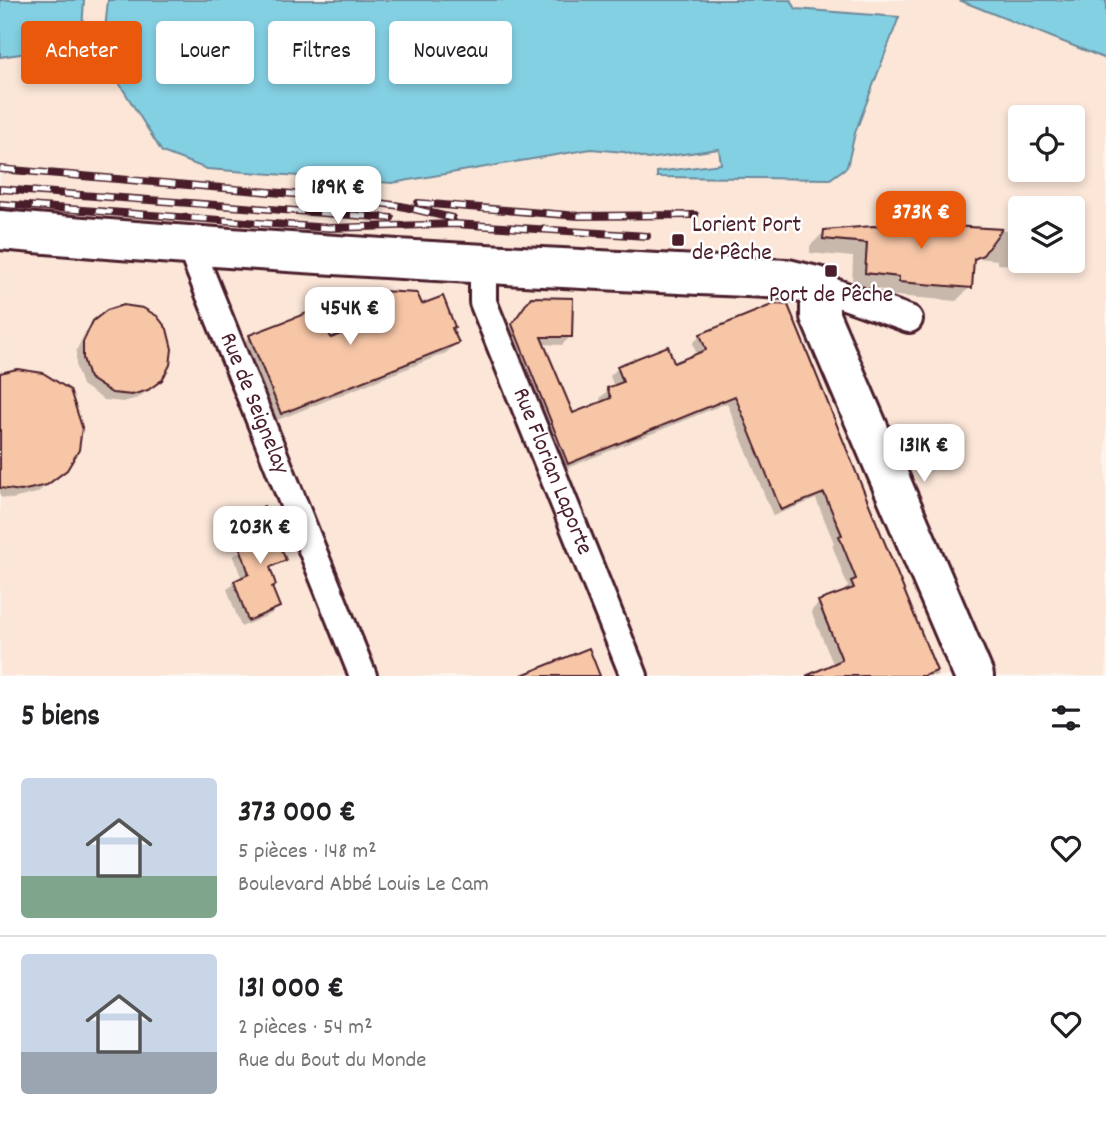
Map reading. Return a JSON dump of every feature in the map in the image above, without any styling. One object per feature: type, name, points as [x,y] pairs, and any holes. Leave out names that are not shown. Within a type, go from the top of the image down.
[{"type":"street","points":[[0,230],[190,246],[483,265],[788,279],[909,319]]},
{"type":"street","name":"Rue de Seignelay","points":[[190,246],[363,676]]},
{"type":"street","name":"Rue Florian Laporte","points":[[483,265],[483,302],[634,676]]},
{"type":"street","points":[[820,288],[820,316],[974,676]]},
{"type":"shaded area","points":[[84,0],[108,0],[106,21],[83,21]]},
{"type":"shaded area","points":[[791,0],[959,0],[1106,59],[1106,676],[0,676],[0,57],[21,54],[21,84],[142,84],[142,74],[156,80],[156,84],[164,84],[373,180],[393,183],[591,149],[624,152],[648,159],[719,148],[722,164],[658,172],[657,177],[847,167],[855,133],[899,17],[796,9]]},
{"type":"water","points":[[0,0],[84,0],[83,21],[21,21],[21,54],[0,57]]},
{"type":"water","points":[[108,0],[791,0],[796,9],[899,17],[855,133],[847,167],[830,179],[657,177],[657,172],[721,164],[719,149],[648,159],[624,152],[591,149],[392,183],[207,169],[162,152],[120,84],[142,84],[142,21],[106,21]]},
{"type":"water","points":[[959,0],[1106,0],[1106,59]]},
{"type":"building","points":[[899,223],[1002,229],[983,255],[974,259],[972,288],[899,282],[899,277],[865,273],[867,243],[823,239],[824,230],[873,226],[900,228]]},
{"type":"building","points":[[380,291],[417,293],[422,304],[443,296],[459,343],[281,414],[249,335],[320,308],[331,338],[368,323],[363,312],[374,307],[369,296]]},
{"type":"building","points":[[531,297],[573,298],[572,337],[541,337],[573,413],[611,398],[607,388],[623,382],[617,366],[668,346],[674,363],[706,350],[700,334],[774,304],[788,305],[937,671],[924,676],[806,676],[842,660],[818,601],[854,588],[851,581],[856,579],[839,536],[842,535],[824,493],[781,510],[735,396],[568,464],[512,324]]},
{"type":"building","points":[[123,305],[143,308],[157,316],[167,329],[172,349],[170,365],[162,380],[148,390],[132,395],[112,393],[89,378],[83,358],[83,342],[93,321],[107,310]]},
{"type":"building","points":[[17,369],[43,373],[70,390],[82,427],[79,450],[67,470],[47,485],[21,491],[0,488],[0,373]]},
{"type":"building","points":[[264,506],[286,560],[270,567],[276,585],[272,587],[280,607],[248,621],[234,581],[249,574],[240,547],[253,542],[243,516]]},
{"type":"building","points":[[589,648],[600,676],[522,676],[522,675]]},
{"type":"railway","points":[[0,169],[341,198],[401,206],[452,218]]},
{"type":"railway","points":[[0,189],[391,218]]},
{"type":"railway","points":[[418,203],[579,216],[695,215]]},
{"type":"railway","points":[[0,204],[330,228],[456,224],[647,236]]},
{"type":"place","name":"Lorient Port de Pêche","points":[[678,240]]},
{"type":"place","name":"Port de Pêche","points":[[831,271]]}]
